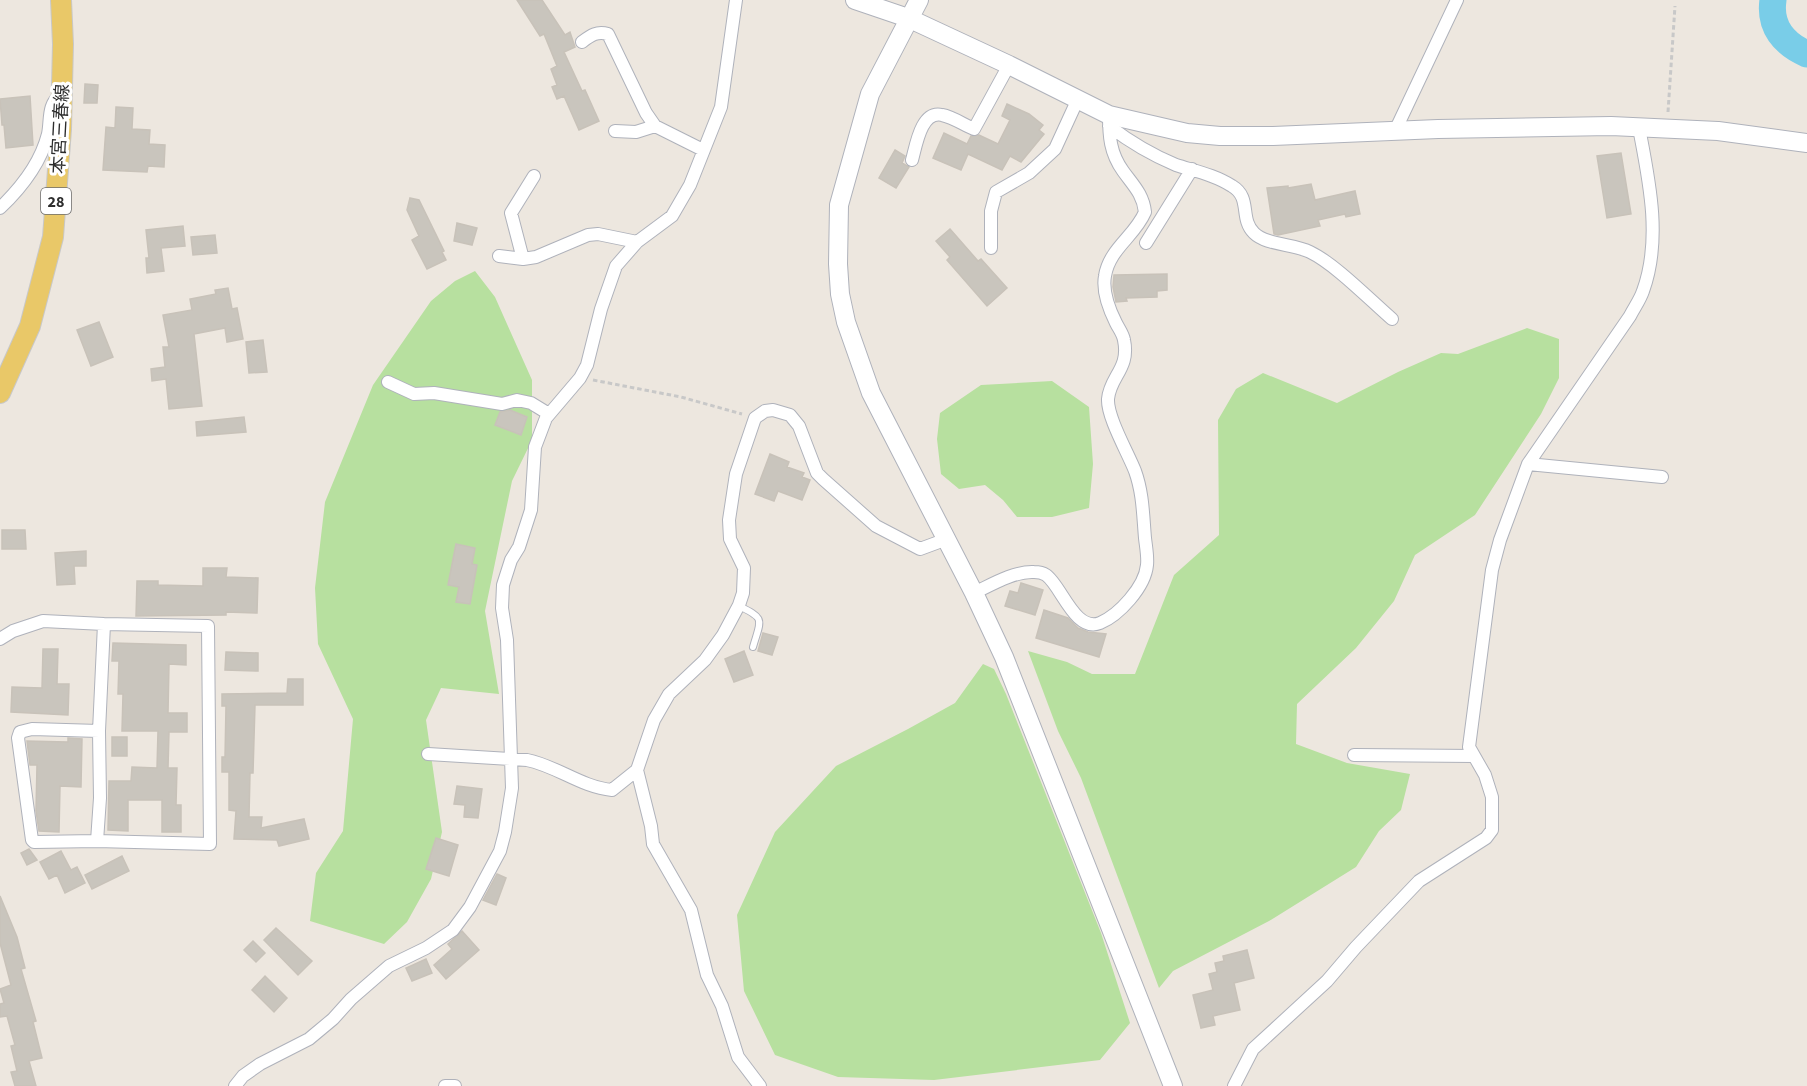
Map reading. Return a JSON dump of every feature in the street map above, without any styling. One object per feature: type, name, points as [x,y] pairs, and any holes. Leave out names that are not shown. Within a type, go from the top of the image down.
[{"type":"main road","name":"本宮三春線","points":[[0,393],[30,326],[53,237],[62,129],[61,0]]},
{"type":"street","points":[[234,1086],[243,1076],[260,1064],[309,1039],[389,966],[426,948],[453,930],[470,907],[500,851],[506,832],[512,788],[507,640],[502,608],[503,585],[531,510],[535,447],[546,418],[580,378],[587,365],[601,309],[616,266],[637,242],[672,216],[690,185],[722,107],[726,62],[736,0]]},
{"type":"street","points":[[855,0],[908,18],[1009,65],[1077,101],[1109,121],[1132,144],[1240,190],[1247,219],[1256,235],[1312,253],[1392,319]]},
{"type":"street","points":[[919,0],[870,94],[838,205],[838,264],[846,322],[871,393],[974,593],[1008,668],[1173,1086]]},
{"type":"street","points":[[1395,131],[1457,0]]},
{"type":"street","points":[[582,42],[591,35],[601,32],[608,34],[646,113],[656,126],[703,150]]},
{"type":"street","points":[[912,160],[922,128],[931,116],[941,114],[974,129],[1009,65]]},
{"type":"street","points":[[0,208],[27,177],[40,156],[48,134],[50,110],[57,98],[62,95]]},
{"type":"street","points":[[991,248],[991,211],[996,192],[1029,173],[1055,149],[1077,101]]},
{"type":"street","points":[[1109,121],[1220,136],[1611,126],[1718,130],[1807,143]]},
{"type":"street","points":[[974,593],[1031,571],[1045,573],[1054,582],[1073,612],[1088,623],[1097,624],[1107,620],[1129,602],[1147,567],[1141,489],[1111,414],[1108,399],[1123,367],[1126,354],[1124,337],[1108,308],[1104,277],[1116,248],[1134,232],[1146,212],[1141,195],[1123,172],[1112,150],[1109,121]]},
{"type":"street","points":[[615,131],[636,132],[656,126]]},
{"type":"street","points":[[1234,1086],[1253,1049],[1327,981],[1419,881],[1486,838],[1492,831],[1492,797],[1485,775],[1469,747],[1469,741],[1492,570],[1509,514],[1528,464],[1630,316],[1643,291],[1649,267],[1652,236],[1650,185],[1639,128]]},
{"type":"street","points":[[1146,243],[1192,169]]},
{"type":"street","points":[[524,259],[511,213],[534,176]]},
{"type":"street","points":[[499,256],[524,259],[536,257],[588,235],[598,234],[637,242]]},
{"type":"street","points":[[388,382],[414,394],[434,393],[502,404],[517,400],[531,403],[549,414]]},
{"type":"street","points":[[428,754],[538,762],[595,788],[612,790],[637,770],[654,720],[669,694],[705,660],[723,635],[739,605],[743,593],[744,568],[730,539],[729,520],[736,474],[755,417],[765,411],[773,410],[790,415],[805,438],[817,473],[876,526],[920,549],[947,539]]},
{"type":"street","points":[[1528,464],[1662,477]]},
{"type":"street","points":[[0,639],[13,631],[43,621],[207,626],[210,844],[34,842],[32,840],[18,738],[20,732],[32,729],[99,731]]},
{"type":"street","points":[[97,841],[104,624]]},
{"type":"street","points":[[1354,755],[1474,756]]},
{"type":"street","points":[[637,770],[651,826],[653,844],[691,910],[707,975],[722,1006],[738,1057],[760,1086]]},
{"type":"street","points":[[445,1086],[455,1086]]},
{"type":"lane","points":[[739,605],[759,617],[760,623],[753,646]]},
{"type":"path","points":[[1666,129],[1675,6]]},
{"type":"path","points":[[580,378],[681,397],[755,417]]},
{"type":"green space","points":[[475,271],[495,297],[532,380],[532,440],[512,481],[485,611],[499,694],[441,688],[426,720],[442,832],[431,879],[407,922],[384,944],[310,921],[316,873],[343,831],[353,719],[318,644],[315,588],[325,502],[373,385],[431,301],[455,281]]},
{"type":"green space","points":[[1527,328],[1559,339],[1559,378],[1541,414],[1475,515],[1415,555],[1394,601],[1356,648],[1297,704],[1296,744],[1347,763],[1410,774],[1401,810],[1379,831],[1356,867],[1269,921],[1173,971],[1159,988],[1081,778],[1058,731],[1028,651],[1067,662],[1092,674],[1135,674],[1174,575],[1219,535],[1218,420],[1236,389],[1263,373],[1337,403],[1441,353],[1458,354]]},
{"type":"green space","points":[[1052,381],[1089,407],[1093,464],[1089,508],[1052,517],[1017,517],[1003,500],[985,485],[959,489],[941,474],[937,439],[940,413],[981,385]]},
{"type":"green space","points":[[983,664],[994,669],[1006,694],[1101,933],[1130,1023],[1100,1060],[934,1080],[838,1077],[775,1055],[744,991],[737,915],[775,832],[836,766],[955,703]]},
{"type":"building","points":[[517,0],[542,0],[565,35],[570,32],[575,47],[564,52],[599,121],[579,130],[564,96],[557,99],[552,87],[557,85],[551,69],[557,66],[544,34],[540,36]]},
{"type":"building","points":[[85,84],[98,85],[97,103],[84,103]]},
{"type":"building","points":[[30,96],[33,145],[6,148],[0,99]]},
{"type":"building","points":[[1007,104],[1029,114],[1043,125],[1039,130],[1044,134],[1021,162],[1010,156],[1002,170],[968,154],[961,170],[933,158],[944,133],[967,144],[971,136],[979,135],[998,144],[1010,120],[1002,116]]},
{"type":"building","points":[[116,107],[133,108],[132,129],[150,130],[149,144],[165,145],[164,167],[148,166],[147,172],[103,170],[106,127],[115,128]]},
{"type":"building","points":[[895,150],[905,156],[902,163],[909,167],[896,188],[879,178]]},
{"type":"building","points":[[1621,153],[1631,214],[1607,218],[1597,156]]},
{"type":"building","points":[[1311,184],[1315,200],[1355,191],[1360,214],[1346,217],[1345,214],[1318,220],[1320,226],[1274,234],[1267,188],[1288,186],[1288,188]]},
{"type":"building","points":[[410,198],[419,200],[444,251],[442,252],[446,260],[427,269],[412,240],[419,236],[407,210]]},
{"type":"building","points":[[457,223],[477,228],[472,245],[454,241]]},
{"type":"building","points":[[183,226],[185,246],[161,248],[164,271],[147,273],[146,258],[149,258],[146,230]]},
{"type":"building","points":[[950,229],[978,261],[981,259],[1007,288],[987,306],[947,260],[950,257],[936,241]]},
{"type":"building","points":[[215,235],[217,253],[193,255],[191,237]]},
{"type":"building","points":[[1167,274],[1167,290],[1157,291],[1157,297],[1126,298],[1127,301],[1116,302],[1113,287],[1114,275]]},
{"type":"building","points":[[228,288],[232,309],[237,308],[243,339],[227,342],[225,328],[194,334],[202,406],[169,409],[166,379],[152,381],[151,369],[165,367],[163,347],[169,347],[163,315],[192,310],[190,299],[216,294],[215,290]]},
{"type":"building","points":[[99,322],[113,357],[91,366],[77,330]]},
{"type":"building","points":[[263,340],[267,372],[249,373],[246,342]]},
{"type":"building","points":[[510,410],[527,417],[521,435],[495,425],[500,412]]},
{"type":"building","points":[[244,417],[246,432],[197,436],[196,422]]},
{"type":"building","points":[[770,454],[789,462],[787,467],[804,473],[802,477],[810,480],[802,500],[778,491],[774,501],[755,494]]},
{"type":"building","points":[[2,530],[25,530],[26,549],[2,549]]},
{"type":"building","points":[[456,544],[475,548],[472,564],[477,565],[470,604],[456,602],[459,587],[448,585]]},
{"type":"building","points":[[86,551],[86,566],[74,566],[75,584],[57,585],[55,553]]},
{"type":"building","points":[[203,568],[227,568],[226,577],[258,578],[257,613],[136,616],[137,581],[158,581],[158,585],[203,586]]},
{"type":"building","points":[[1021,583],[1043,590],[1035,615],[1005,606],[1010,591],[1018,593]]},
{"type":"building","points":[[1044,610],[1068,618],[1078,628],[1088,632],[1106,634],[1099,657],[1036,638]]},
{"type":"building","points":[[763,633],[778,637],[772,655],[758,651]]},
{"type":"building","points":[[113,643],[186,645],[186,665],[169,664],[168,713],[187,713],[187,732],[169,732],[168,768],[177,768],[176,805],[181,805],[181,832],[162,832],[162,800],[128,800],[128,831],[108,830],[109,781],[131,781],[132,767],[157,768],[158,731],[122,731],[123,694],[118,694],[119,661],[112,661]]},
{"type":"building","points":[[43,649],[58,649],[57,684],[69,684],[68,715],[11,712],[12,687],[42,688]]},
{"type":"building","points":[[744,651],[753,675],[734,682],[725,659]]},
{"type":"building","points":[[226,652],[258,653],[258,671],[225,670]]},
{"type":"building","points":[[288,679],[303,679],[303,705],[255,705],[249,817],[262,817],[261,828],[304,819],[309,839],[279,846],[277,840],[234,839],[236,811],[229,810],[229,772],[222,772],[222,757],[225,757],[226,706],[222,706],[222,694],[287,693]]},
{"type":"building","points":[[112,737],[127,737],[127,756],[112,756]]},
{"type":"building","points":[[68,738],[82,739],[81,787],[60,786],[59,832],[39,831],[36,811],[37,765],[30,765],[27,741],[68,742]]},
{"type":"building","points":[[457,786],[482,789],[478,818],[464,817],[465,805],[454,804]]},
{"type":"building","points":[[436,838],[458,845],[449,876],[426,869]]},
{"type":"building","points":[[29,849],[37,860],[27,865],[21,853]]},
{"type":"building","points":[[61,851],[71,870],[77,867],[85,883],[65,893],[57,875],[49,879],[40,862]]},
{"type":"building","points":[[122,856],[129,871],[92,889],[85,875]]},
{"type":"building","points":[[497,874],[506,878],[496,905],[483,900]]},
{"type":"building","points":[[0,896],[17,937],[25,968],[21,969],[36,1021],[33,1022],[42,1058],[29,1061],[36,1086],[15,1086],[11,1072],[17,1071],[11,1046],[15,1045],[7,1016],[0,1017],[0,1004],[4,1003],[0,989],[11,985],[0,943]]},
{"type":"building","points":[[276,928],[312,961],[298,975],[264,940]]},
{"type":"building","points":[[462,931],[479,950],[446,979],[434,965],[452,949],[448,944]]},
{"type":"building","points":[[253,941],[265,953],[256,962],[244,950]]},
{"type":"building","points":[[1247,950],[1254,978],[1234,983],[1240,1010],[1213,1016],[1215,1025],[1201,1028],[1193,995],[1213,990],[1209,974],[1217,972],[1215,963],[1224,961],[1223,956]]},
{"type":"building","points":[[426,959],[432,973],[412,981],[406,968]]},
{"type":"building","points":[[265,976],[287,998],[274,1012],[252,990]]},
{"type":"waterway","points":[[1773,0],[1773,18],[1780,33],[1791,45],[1807,54]]}]
